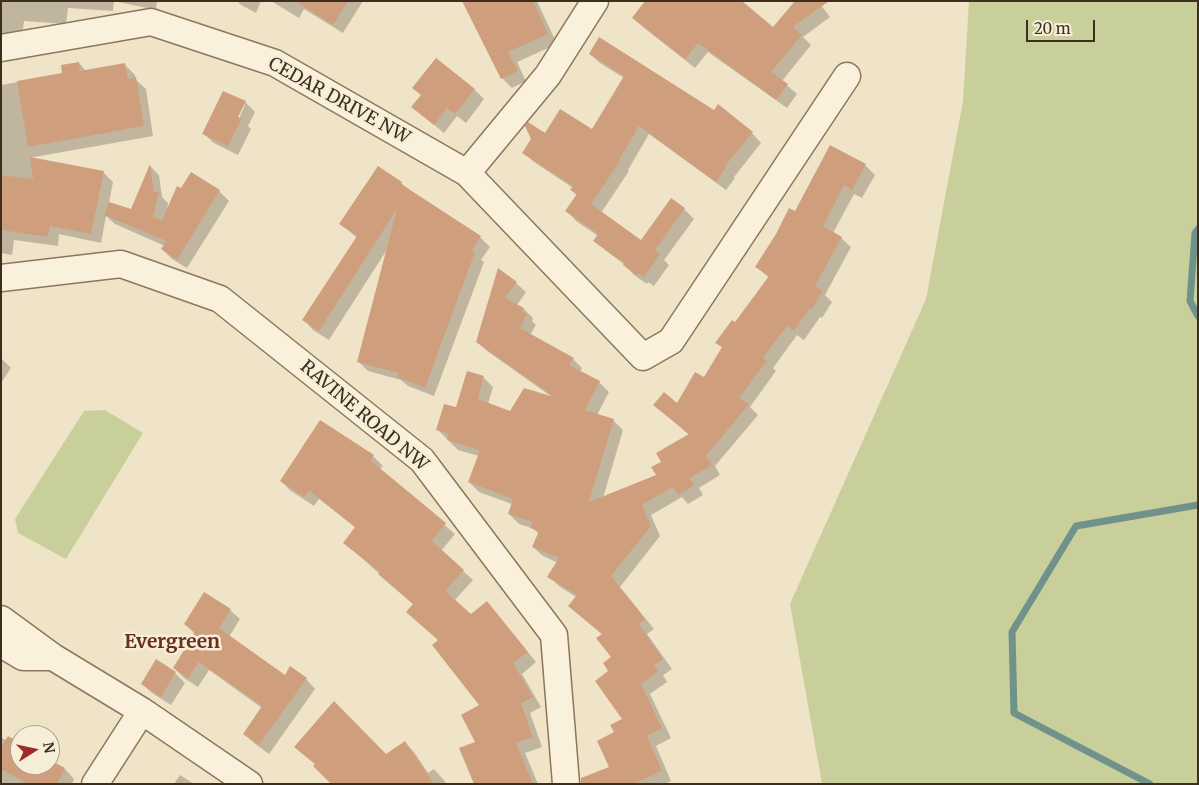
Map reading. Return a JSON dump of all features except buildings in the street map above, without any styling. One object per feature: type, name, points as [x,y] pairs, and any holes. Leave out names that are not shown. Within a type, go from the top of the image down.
[{"type":"street","points":[[467,173],[548,75],[595,1]]},
{"type":"street","name":"CEDAR DRIVE NW","points":[[1,48],[151,22],[275,63],[467,173],[643,357],[671,341],[847,76]]},
{"type":"street","name":"RAVINE ROAD NW","points":[[1,278],[122,264],[220,299],[422,460],[554,635],[566,784]]},
{"type":"street","points":[[1,619],[54,657],[142,712],[249,784]]},
{"type":"street","points":[[1,644],[23,657],[54,657]]},
{"type":"street","points":[[95,784],[142,712]]},
{"type":"green space","points":[[969,1],[1198,1],[1198,784],[822,784],[790,604],[926,299],[963,101]]},
{"type":"green space","points":[[105,410],[143,433],[66,559],[18,533],[15,519],[84,411]]},
{"type":"waterway","points":[[1198,229],[1195,233],[1190,301],[1198,316]]},
{"type":"waterway","points":[[1150,784],[1014,713],[1012,632],[1076,526],[1198,505]]},
{"type":"district","name":"Evergreen","points":[[172,643]]}]
